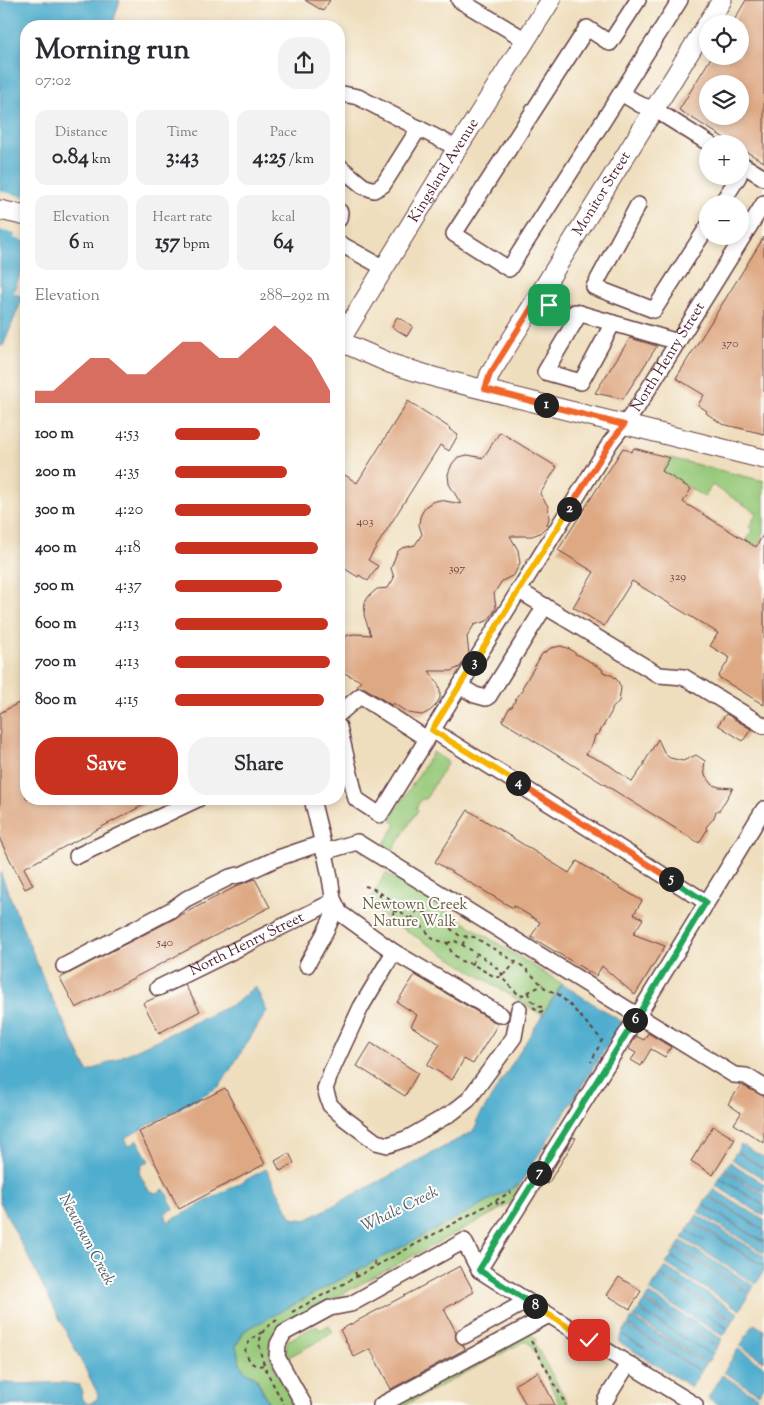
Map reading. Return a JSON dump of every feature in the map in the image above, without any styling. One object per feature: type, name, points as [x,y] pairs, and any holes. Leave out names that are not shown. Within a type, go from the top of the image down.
[{"type":"main road","name":"Kingsland Avenue","points":[[345,332],[550,0]]},
{"type":"main road","name":"Monitor Street","points":[[485,389],[490,374],[722,0]]},
{"type":"main road","points":[[0,210],[20,215]]},
{"type":"main road","points":[[345,344],[413,372],[764,459]]},
{"type":"street","points":[[459,0],[526,40]]},
{"type":"street","points":[[638,0],[610,43],[586,28],[454,234],[509,269],[680,0]]},
{"type":"street","points":[[621,93],[641,105],[654,109],[699,137]]},
{"type":"street","points":[[345,94],[358,97],[457,148]]},
{"type":"street","points":[[345,171],[363,186],[374,190],[379,188],[383,185],[419,128]]},
{"type":"street","points":[[749,173],[764,178]]},
{"type":"street","name":"North Henry Street","points":[[345,752],[356,799],[380,815],[610,443],[636,409],[764,203]]},
{"type":"street","points":[[638,205],[594,287],[654,310],[699,240]]},
{"type":"street","points":[[345,245],[384,268]]},
{"type":"street","points":[[537,299],[555,306]]},
{"type":"street","points":[[613,323],[581,382],[545,372],[578,313],[613,323],[678,342]]},
{"type":"street","points":[[518,590],[659,674],[684,677],[764,726]]},
{"type":"street","points":[[460,686],[481,698],[489,696],[545,606]]},
{"type":"street","points":[[345,709],[360,696],[430,734],[706,902]]},
{"type":"street","points":[[77,856],[185,805]]},
{"type":"street","points":[[313,805],[334,900],[340,913],[394,952],[501,1015]]},
{"type":"street","points":[[479,1270],[764,809]]},
{"type":"street","points":[[64,966],[171,910],[186,899],[230,876],[243,874],[278,858],[356,842],[734,1075],[746,1076],[764,1087]]},
{"type":"street","points":[[307,965],[333,915],[334,900]]},
{"type":"street","name":"North Henry Street","points":[[158,988],[334,900]]},
{"type":"street","points":[[394,952],[360,1007],[331,1072],[326,1090],[330,1105],[376,1142],[388,1145],[408,1138],[453,1112],[468,1100],[514,1037],[526,1004]]},
{"type":"street","points":[[304,1405],[277,1357],[278,1344],[284,1333],[330,1308],[351,1304],[464,1241],[479,1270],[695,1405]]},
{"type":"street","points":[[464,1336],[527,1301]]},
{"type":"street","points":[[381,1405],[549,1315]]},
{"type":"street","points":[[604,1405],[628,1364]]},
{"type":"path","points":[[365,886],[380,892],[396,902],[434,916],[460,936],[474,937],[529,971],[543,985],[570,1005],[602,1040],[591,1062]]},
{"type":"path","points":[[380,892],[380,898],[393,911],[399,921],[410,925],[422,925],[433,939],[447,943],[455,941],[462,944],[497,968],[502,974]]},
{"type":"path","points":[[410,925],[417,910]]},
{"type":"path","points":[[393,911],[402,912],[411,920]]},
{"type":"path","points":[[462,944],[467,937]]},
{"type":"path","points":[[447,943],[452,953],[461,961],[472,964],[495,977],[501,977],[520,996],[543,985]]},
{"type":"path","points":[[472,964],[476,955]]},
{"type":"path","points":[[501,977],[516,962]]},
{"type":"path","points":[[526,1004],[529,992]]},
{"type":"path","points":[[526,1004],[544,1009],[541,1012],[526,1004]]},
{"type":"path","points":[[502,1197],[511,1192],[514,1187]]},
{"type":"path","points":[[496,1201],[498,1205],[508,1200]]},
{"type":"path","points":[[452,1220],[454,1224]]},
{"type":"path","points":[[433,1230],[435,1234]]},
{"type":"path","points":[[413,1241],[415,1245]]},
{"type":"path","points":[[394,1251],[396,1255]]},
{"type":"path","points":[[374,1261],[376,1266]]},
{"type":"path","points":[[355,1272],[357,1276]]},
{"type":"path","points":[[336,1282],[337,1287]]},
{"type":"path","points":[[263,1332],[250,1340],[245,1351],[251,1364],[258,1367],[264,1365]]},
{"type":"path","points":[[529,1337],[566,1405]]},
{"type":"green space","points":[[670,458],[764,481],[764,533],[756,547],[746,541],[753,530],[749,527],[757,513],[712,485],[704,497],[662,471]]},
{"type":"green space","points":[[433,752],[448,762],[425,800],[422,798],[416,808],[418,810],[391,853],[382,847],[396,824],[390,820]]},
{"type":"green space","name":"Newtown Creek Nature Walk","points":[[386,873],[562,984],[542,1015],[373,910],[370,899]]},
{"type":"green space","points":[[520,1184],[510,1204],[278,1329],[270,1341],[270,1356],[277,1374],[295,1405],[270,1405],[256,1377],[245,1371],[240,1363],[236,1346],[244,1331]]},
{"type":"green space","points":[[317,1325],[320,1330],[329,1325],[333,1333],[287,1358],[293,1368],[291,1369],[285,1358],[287,1341]]},
{"type":"green space","points":[[528,1335],[532,1335],[536,1339],[535,1344],[569,1405],[560,1405],[531,1345],[525,1341],[405,1405],[396,1405]]},
{"type":"water","points":[[0,0],[120,0],[114,20],[20,20],[20,275],[13,293],[20,296],[20,304],[3,346],[0,345]]},
{"type":"water","points":[[0,872],[48,990],[88,1072],[236,1003],[255,986],[267,1011],[220,1086],[125,1138],[129,1146],[137,1140],[149,1161],[142,1165],[139,1173],[149,1191],[157,1193],[164,1189],[174,1208],[165,1213],[168,1222],[266,1169],[292,1218],[306,1220],[472,1132],[478,1123],[476,1122],[562,984],[622,1022],[520,1184],[244,1331],[236,1346],[240,1363],[245,1371],[255,1377],[270,1405],[0,1405],[0,1382],[20,1384],[70,1383],[79,1385],[83,1392],[82,1398],[89,1404],[97,1399],[98,1394],[0,1202]]},
{"type":"water","points":[[741,1144],[764,1158],[764,1168],[737,1151]]},
{"type":"water","points":[[736,1152],[764,1169],[764,1179],[732,1159]]},
{"type":"water","points":[[730,1162],[764,1184],[764,1193],[725,1169]]},
{"type":"water","points":[[724,1170],[764,1195],[764,1205],[720,1178]]},
{"type":"water","points":[[719,1178],[764,1206],[764,1216],[715,1185]]},
{"type":"water","points":[[713,1189],[764,1220],[764,1230],[709,1195]]},
{"type":"water","points":[[708,1196],[764,1231],[764,1242],[703,1204]]},
{"type":"water","points":[[703,1205],[764,1243],[764,1253],[698,1212]]},
{"type":"water","points":[[697,1215],[764,1256],[764,1266],[693,1221]]},
{"type":"water","points":[[692,1222],[764,1267],[756,1284],[682,1238],[687,1231],[704,1241],[687,1230]]},
{"type":"water","points":[[681,1241],[754,1286],[750,1293],[677,1247]]},
{"type":"water","points":[[676,1248],[749,1294],[740,1310],[666,1264],[671,1257],[695,1271],[671,1256]]},
{"type":"water","points":[[665,1267],[738,1313],[734,1320],[660,1274]]},
{"type":"water","points":[[659,1275],[733,1321],[728,1328],[706,1315],[728,1329],[723,1336],[650,1291]]},
{"type":"water","points":[[649,1294],[722,1339],[718,1346],[645,1300]]},
{"type":"water","points":[[644,1301],[717,1347],[712,1355],[639,1309]]},
{"type":"water","points":[[638,1310],[712,1355],[707,1363],[634,1317]]},
{"type":"water","points":[[632,1318],[706,1364],[701,1371],[628,1325]]},
{"type":"water","points":[[754,1324],[764,1330],[764,1361],[740,1346]]},
{"type":"water","points":[[627,1326],[701,1372],[691,1387],[618,1341]]},
{"type":"water","points":[[738,1349],[764,1366],[764,1386],[759,1394],[724,1372]]},
{"type":"water","points":[[722,1375],[757,1397],[752,1405],[720,1405],[708,1398]]},
{"type":"pier","points":[[0,191],[20,196],[20,240],[14,238],[15,234],[0,230]]},
{"type":"building","points":[[305,0],[330,0],[323,11]]},
{"type":"building","points":[[746,0],[764,0],[764,162],[749,153],[749,135],[719,135],[703,125],[749,125],[749,75],[700,75],[706,65],[749,65],[749,15],[737,15]]},
{"type":"building","points":[[699,77],[699,122],[679,110]]},
{"type":"building","points":[[764,237],[764,434],[722,424],[698,405],[704,395],[676,378]]},
{"type":"building","points":[[397,317],[413,326],[407,336],[392,327]]},
{"type":"building","points":[[630,338],[657,346],[623,399],[595,393]]},
{"type":"building","points":[[408,401],[458,435],[449,451],[440,445],[368,560],[378,566],[368,581],[345,569],[345,475],[357,483]]},
{"type":"building","points":[[500,432],[557,467],[540,494],[548,506],[549,519],[546,527],[540,533],[532,536],[510,536],[518,550],[520,563],[514,575],[502,581],[494,593],[496,608],[492,615],[487,621],[474,625],[467,637],[469,654],[460,667],[451,671],[429,671],[440,690],[440,698],[436,705],[422,715],[408,713],[393,703],[391,705],[365,688],[357,686],[361,681],[345,673],[345,638],[355,634],[371,635],[364,615],[365,602],[377,589],[388,588],[394,578],[391,568],[397,552],[402,548],[415,545],[422,534],[419,525],[420,517],[425,507],[432,502],[440,500],[461,504],[449,484],[448,474],[452,464],[458,457],[468,455],[483,458]]},
{"type":"building","points":[[623,448],[631,452],[634,448],[670,458],[662,471],[691,489],[683,502],[756,547],[764,533],[764,705],[718,677],[730,658],[710,646],[718,633],[632,581],[604,626],[573,607],[594,572],[558,550]]},
{"type":"building","points":[[561,646],[570,649],[602,669],[603,672],[613,676],[621,688],[619,701],[612,709],[598,735],[595,735],[593,743],[586,754],[609,765],[632,782],[658,739],[665,754],[670,758],[683,761],[696,755],[705,761],[705,775],[713,785],[733,788],[719,811],[716,811],[714,818],[706,827],[707,830],[699,843],[502,721],[517,696],[523,690],[522,688],[542,654],[551,648]]},
{"type":"building","points":[[20,702],[20,805],[144,805],[24,868],[33,885],[25,889],[0,840],[0,713]]},
{"type":"building","points":[[726,714],[751,729],[743,741],[718,725]]},
{"type":"building","points":[[468,810],[569,873],[577,861],[642,901],[634,914],[643,919],[633,934],[665,946],[635,995],[602,966],[596,976],[531,937],[540,922],[435,862]]},
{"type":"building","points":[[255,879],[270,907],[76,1008],[60,978],[241,884]]},
{"type":"building","points":[[415,975],[498,1024],[473,1064],[464,1059],[452,1080],[427,1065],[440,1044],[411,1026],[417,1015],[397,1002]]},
{"type":"building","points":[[185,985],[200,1011],[159,1033],[143,1003]]},
{"type":"building","points":[[648,1033],[671,1047],[665,1057],[651,1049],[641,1066],[631,1060],[636,1053],[629,1049],[636,1036],[644,1040]]},
{"type":"building","points":[[371,1043],[418,1073],[405,1096],[357,1066]]},
{"type":"building","points":[[741,1085],[764,1096],[764,1143],[734,1124],[741,1113],[728,1104]]},
{"type":"building","points":[[225,1088],[265,1164],[179,1209],[139,1132]]},
{"type":"building","points":[[713,1126],[735,1139],[713,1175],[691,1161]]},
{"type":"building","points":[[573,1137],[576,1138],[548,1184],[545,1182]]},
{"type":"building","points":[[289,1153],[294,1163],[280,1171],[275,1161]]},
{"type":"building","points":[[460,1266],[474,1292],[444,1309],[456,1332],[456,1340],[465,1349],[391,1389],[370,1349],[354,1357],[340,1330]]},
{"type":"building","points":[[619,1277],[641,1291],[630,1309],[607,1295]]},
{"type":"building","points":[[538,1372],[555,1405],[526,1405],[515,1384]]},
{"type":"tunnel","points":[[555,306],[575,312]]},
{"type":"route","points":[[549,305],[537,299],[490,374],[485,389],[624,425],[610,443],[432,730],[706,902],[479,1270],[589,1340]]},
{"type":"water label","name":"Whale Creek","points":[[400,1210]]},
{"type":"water label","name":"Newtown Creek","points":[[86,1240]]}]
